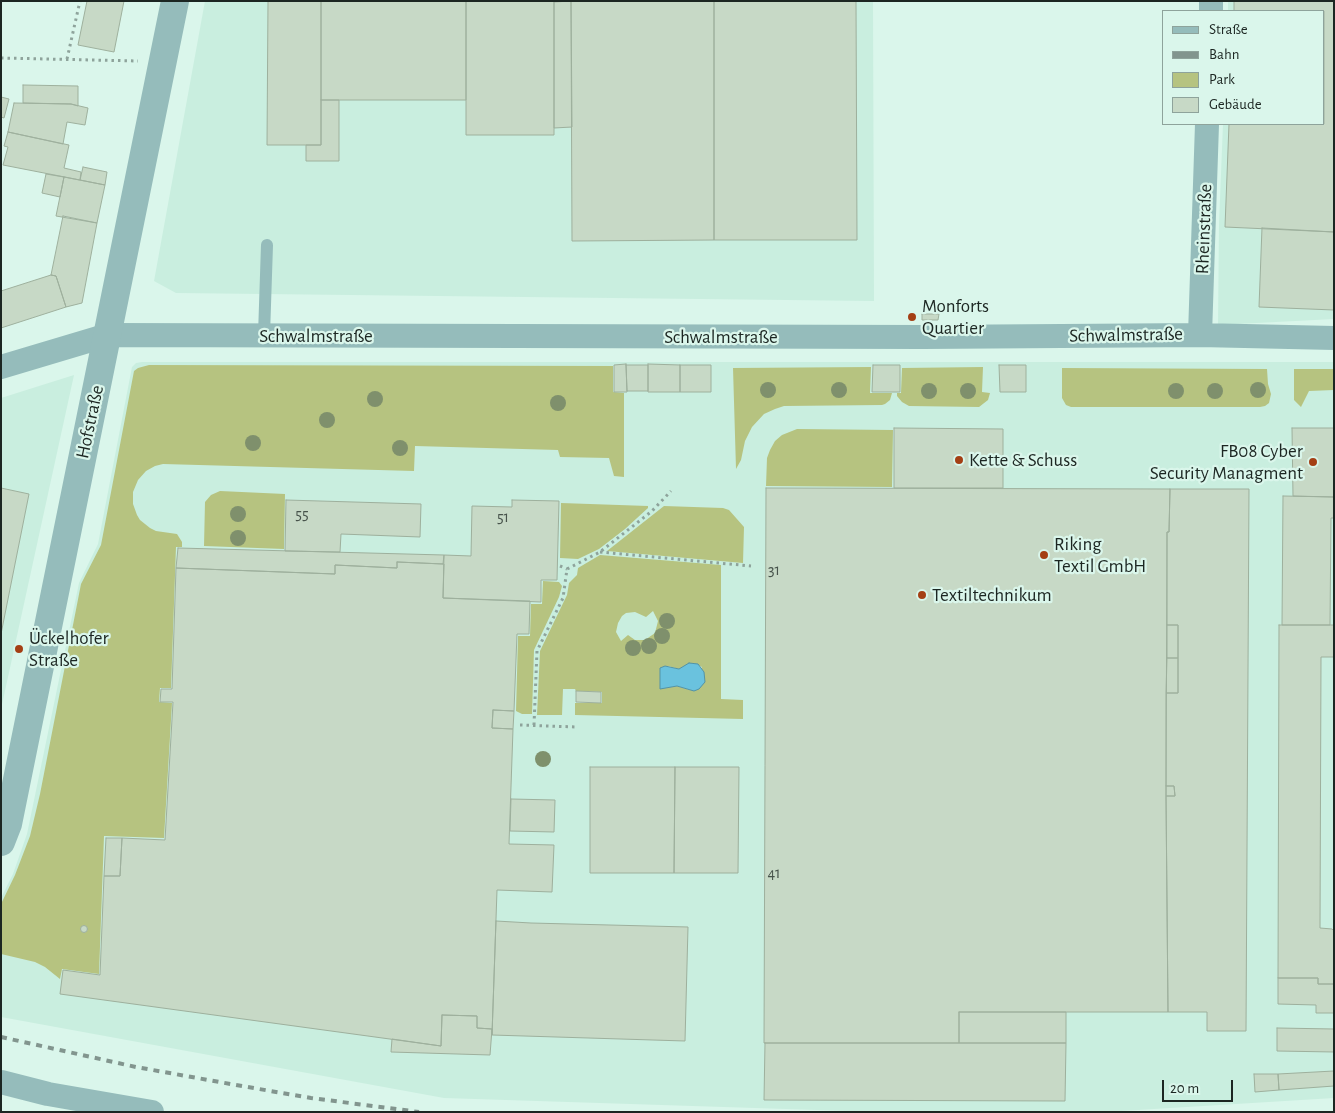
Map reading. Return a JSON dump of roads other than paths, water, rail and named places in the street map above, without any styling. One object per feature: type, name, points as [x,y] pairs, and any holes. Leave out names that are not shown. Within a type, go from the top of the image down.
[{"type":"street","name":"Hofstraße","points":[[1,842],[8,824],[175,1]]},
{"type":"street","name":"Rheinstraße","points":[[1200,335],[1207,125]]},
{"type":"street","name":"Schwalmstraße","points":[[108,334],[923,337],[1200,335],[1334,338]]},
{"type":"street","points":[[1,367],[108,334]]},
{"type":"street","points":[[1,1082],[48,1094],[152,1112]]},
{"type":"lane","points":[[264,335],[267,245]]},
{"type":"water","points":[[689,663],[698,664],[704,672],[705,682],[699,689],[694,691],[677,686],[660,689],[660,668],[665,666],[679,669]]},
{"type":"railway","points":[[1,1037],[136,1067],[236,1085],[311,1098],[419,1112]]},
{"type":"place","name":"Monforts Quartier","points":[[912,317]]},
{"type":"place","name":"Kette & Schuss","points":[[959,460]]},
{"type":"place","name":"FB08 Cyber Security Managment","points":[[1313,462]]},
{"type":"place","name":"Riking Textil GmbH","points":[[1044,555]]},
{"type":"place","name":"Textiltechnikum","points":[[922,595]]},
{"type":"place","name":"Ückelhofer Straße","points":[[19,649]]}]
